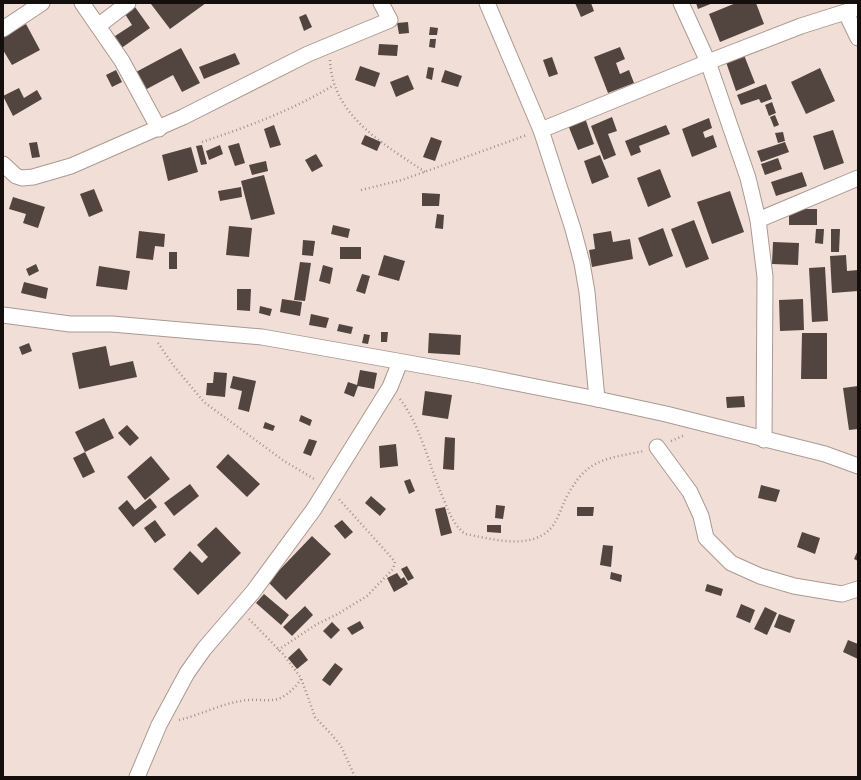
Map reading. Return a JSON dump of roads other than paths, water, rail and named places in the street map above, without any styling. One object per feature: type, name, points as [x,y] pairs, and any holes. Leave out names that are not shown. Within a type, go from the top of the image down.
[{"type":"street","points":[[3,29],[42,3]]},
{"type":"street","points":[[82,3],[122,61],[159,128]]},
{"type":"street","points":[[98,26],[128,3]]},
{"type":"street","points":[[3,164],[16,176],[22,178],[33,177],[71,166],[208,106],[308,54],[390,20],[381,3]]},
{"type":"street","points":[[487,3],[541,130],[573,229],[582,263],[587,292],[597,399]]},
{"type":"street","points":[[681,3],[708,62],[748,178],[758,220],[765,277],[764,440]]},
{"type":"street","points":[[541,130],[801,26],[852,10],[858,38]]},
{"type":"street","points":[[758,220],[858,178]]},
{"type":"street","points":[[3,315],[70,324],[112,324],[262,337],[476,375],[597,399],[666,414],[764,440],[825,454],[858,466]]},
{"type":"street","points":[[137,777],[159,726],[188,673],[204,650],[253,592],[314,509],[390,387],[400,362]]},
{"type":"street","points":[[657,447],[690,492],[701,516],[706,538],[731,563],[760,576],[794,586],[842,594],[858,589]]}]
